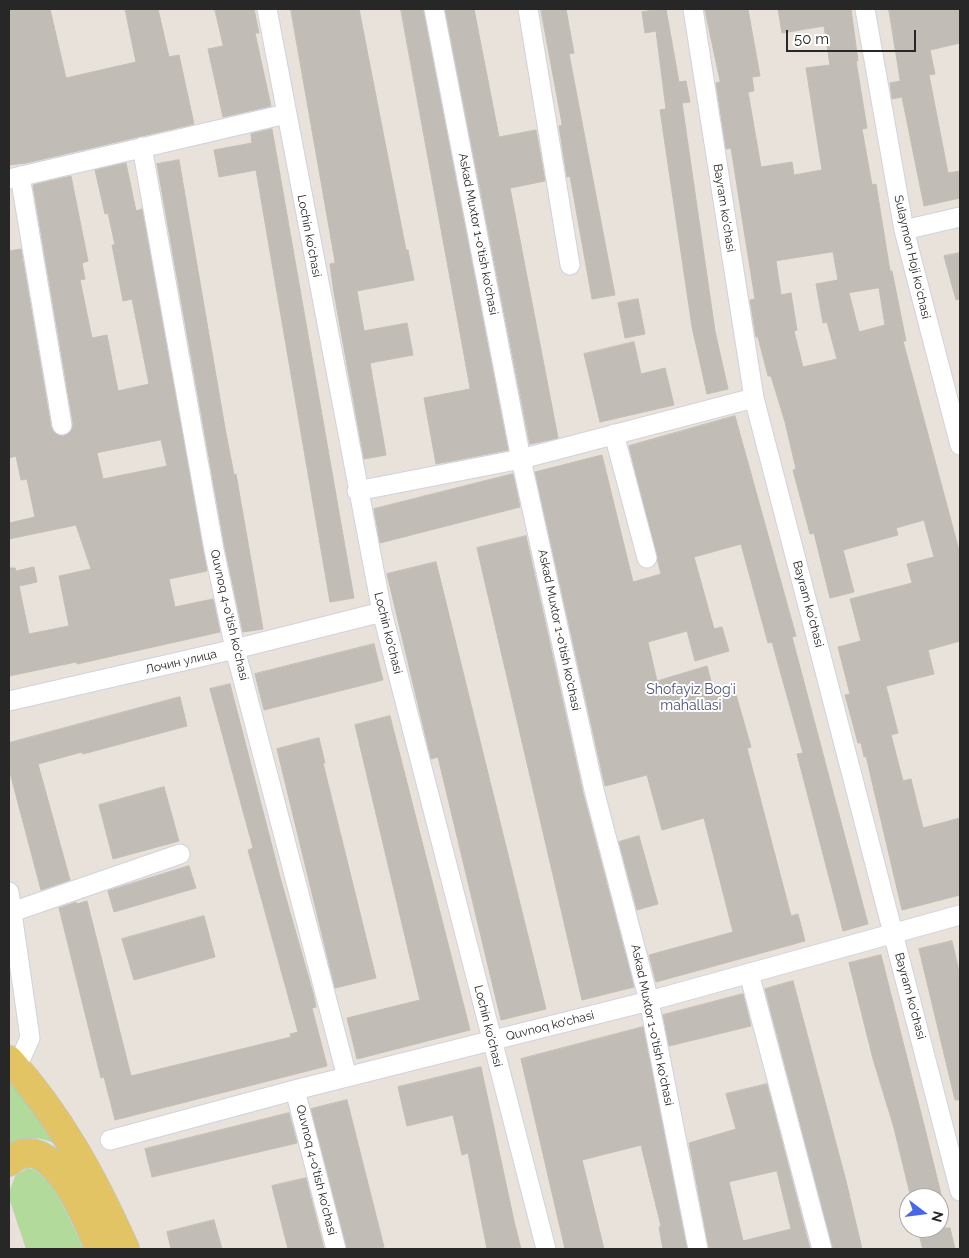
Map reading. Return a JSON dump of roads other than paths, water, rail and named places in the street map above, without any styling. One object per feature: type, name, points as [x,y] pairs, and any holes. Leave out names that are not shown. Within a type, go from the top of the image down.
[{"type":"main road","points":[[13,1065],[52,1112],[68,1137],[106,1206],[125,1249]]},
{"type":"main road","points":[[9,1162],[20,1154],[29,1153],[39,1156],[52,1165],[71,1191],[99,1249]]},
{"type":"street","name":"Lochin ko'chasi","points":[[267,9],[357,491],[382,612],[546,1249]]},
{"type":"street","name":"Askad Muxtor 1-o'tish ko'chasi","points":[[434,9],[521,459],[594,790],[649,1002],[698,1249]]},
{"type":"street","points":[[528,9],[570,266]]},
{"type":"street","name":"Bayram ko'chasi","points":[[693,9],[754,398],[960,1191]]},
{"type":"street","name":"Sulaymon Hoji ko'chasi","points":[[864,9],[904,230],[960,445]]},
{"type":"street","points":[[62,425],[14,177],[286,114]]},
{"type":"street","name":"Quvnoq 4-o'tish ko'chasi","points":[[142,147],[214,550],[235,649],[347,1077]]},
{"type":"street","points":[[904,230],[960,217]]},
{"type":"street","points":[[357,491],[521,459],[754,398]]},
{"type":"street","points":[[614,434],[647,558]]},
{"type":"street","name":"Лочин улица","points":[[9,701],[235,649],[382,612]]},
{"type":"street","points":[[11,912],[180,854]]},
{"type":"street","points":[[9,892],[30,1038],[13,1065]]},
{"type":"street","name":"Quvnoq ko'chasi","points":[[110,1140],[295,1090],[649,1002],[893,932],[960,915]]},
{"type":"street","points":[[750,973],[822,1249]]},
{"type":"street","name":"Quvnoq 4-o'tish ko'chasi","points":[[295,1090],[336,1249]]},
{"type":"district","name":"Shofayiz Bogʻi mahallasi","points":[[691,698]]}]
